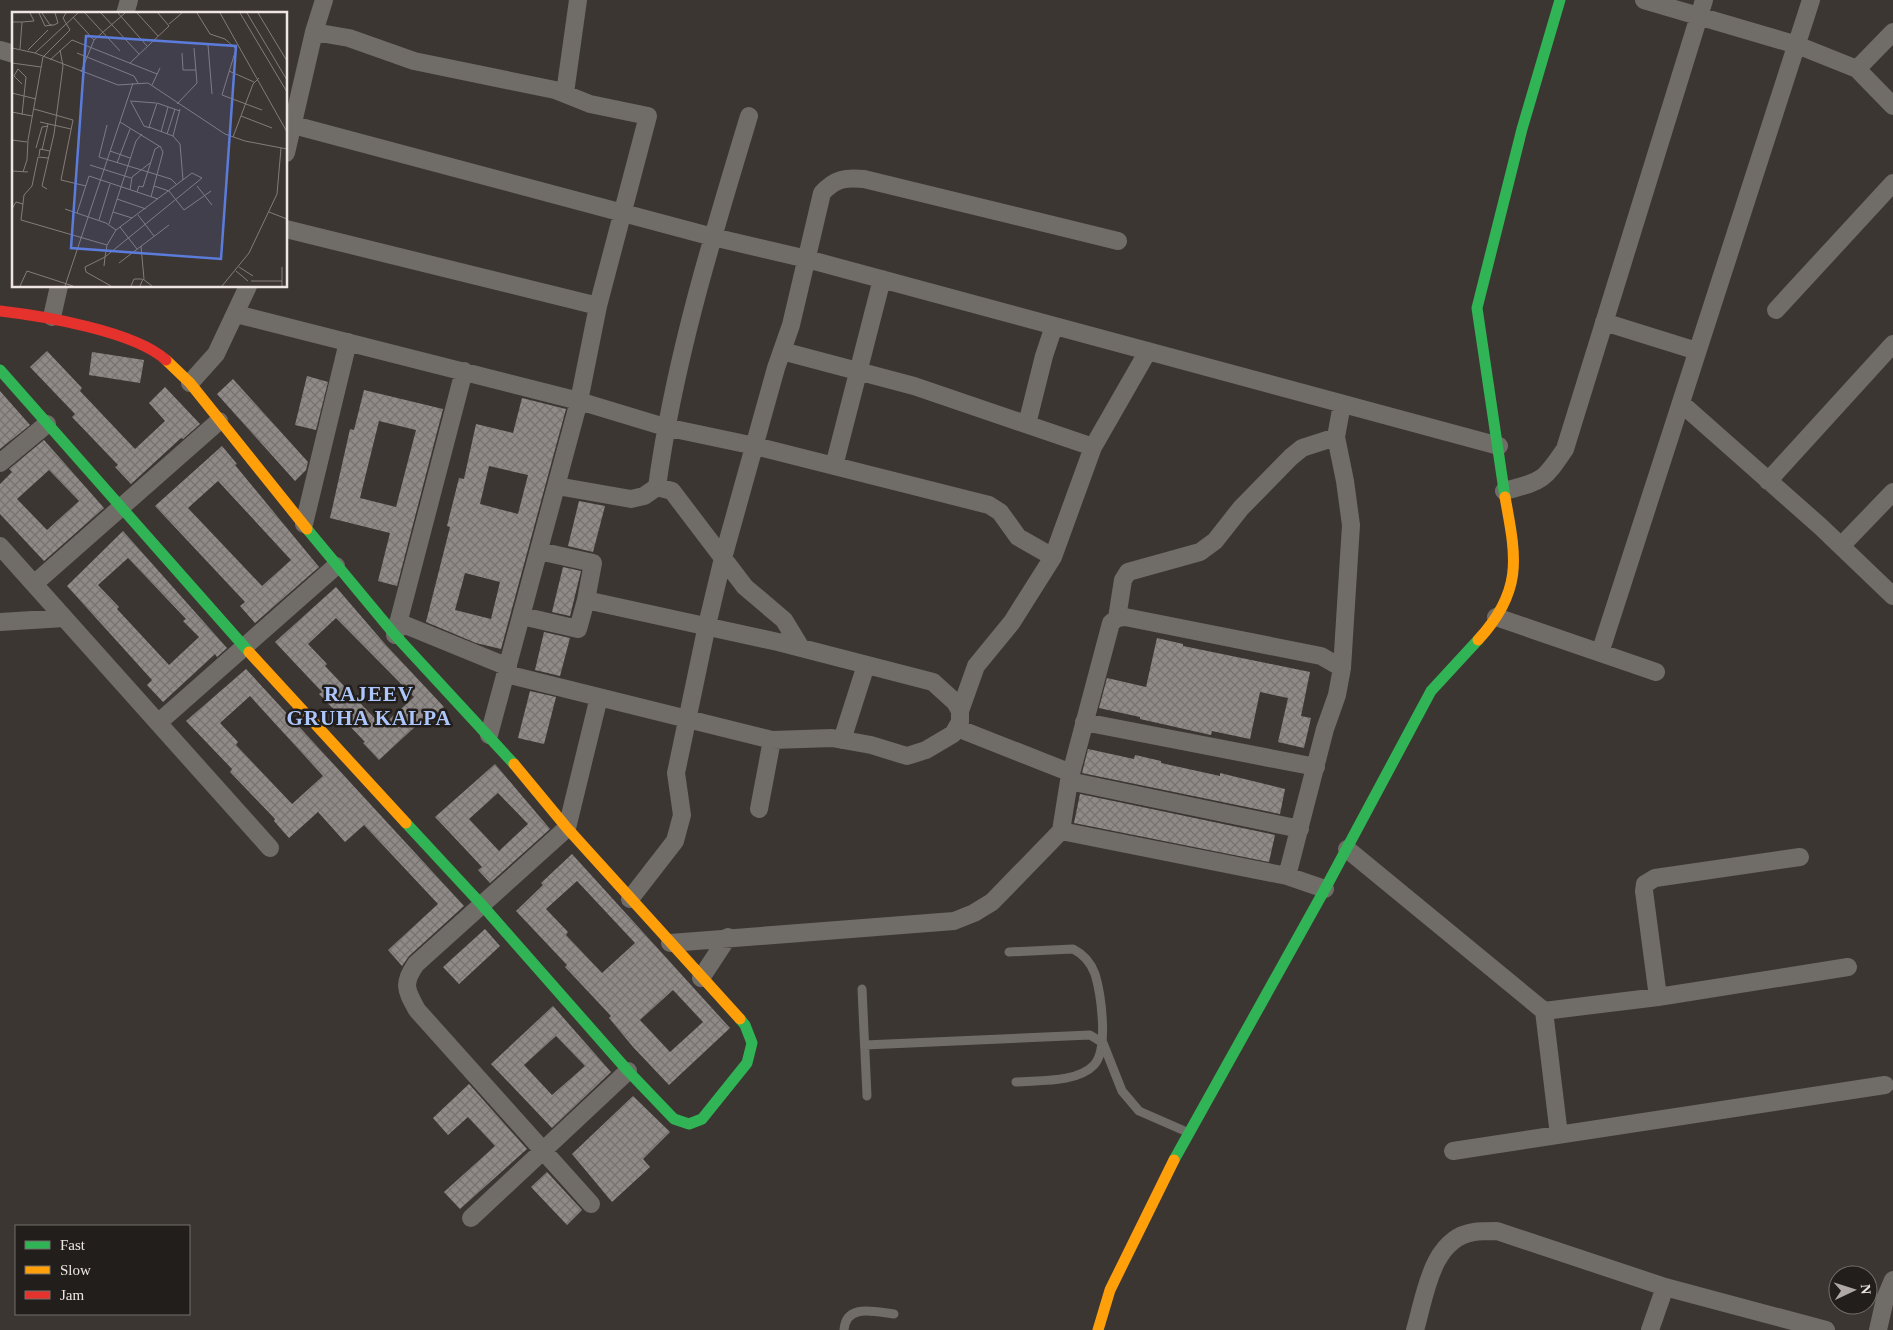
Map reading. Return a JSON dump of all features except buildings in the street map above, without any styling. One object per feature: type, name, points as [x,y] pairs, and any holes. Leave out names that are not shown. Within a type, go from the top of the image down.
[{"type":"street","points":[[288,139],[290,124],[324,0]]},
{"type":"street","points":[[564,93],[578,0]]},
{"type":"street","points":[[1098,1330],[1110,1290],[1188,1132],[1325,889],[1431,691],[1489,628],[1503,605],[1514,578],[1514,545],[1504,491],[1499,446],[1477,308],[1522,129],[1560,0]]},
{"type":"street","points":[[1644,0],[1797,45],[1857,69],[1893,106]]},
{"type":"street","points":[[1504,491],[1536,483],[1549,474],[1565,449],[1697,17],[1704,0]]},
{"type":"street","points":[[1600,653],[1812,0]]},
{"type":"street","points":[[314,32],[349,38],[414,61],[564,93],[590,104],[648,116],[621,212],[598,306],[579,401],[489,735]]},
{"type":"street","points":[[1857,69],[1893,32]]},
{"type":"street","points":[[658,488],[665,427],[713,236],[749,116]]},
{"type":"street","points":[[290,124],[621,212],[807,259],[1499,446]]},
{"type":"street","points":[[630,899],[675,841],[682,814],[676,772],[707,625],[723,558],[807,259],[822,193],[831,183],[845,176],[864,179],[1118,241]]},
{"type":"street","points":[[1776,310],[1893,183]]},
{"type":"street","points":[[288,229],[598,306]]},
{"type":"street","points":[[834,466],[882,279]]},
{"type":"street","points":[[52,317],[59,288]]},
{"type":"street","points":[[190,383],[216,354],[247,288]]},
{"type":"street","points":[[0,311],[52,317],[139,343],[156,351],[190,383],[336,566],[397,628],[566,828],[745,1025],[752,1043],[747,1063],[702,1119],[689,1124],[674,1119],[628,1071],[482,904],[244,646],[0,370]]},
{"type":"street","points":[[236,314],[579,401],[665,427],[755,446],[989,505],[1000,512],[1018,537],[1053,557]]},
{"type":"street","points":[[1604,322],[1697,351]]},
{"type":"street","points":[[1027,424],[1044,356],[1054,326]]},
{"type":"street","points":[[304,524],[348,342]]},
{"type":"street","points":[[1768,481],[1893,344]]},
{"type":"street","points":[[782,351],[914,386],[1093,446]]},
{"type":"street","points":[[397,628],[507,670],[599,697],[772,740],[842,740],[871,745],[907,756],[926,750],[954,734],[960,722],[960,711],[976,666],[1012,622],[1053,557],[1093,446],[1148,351]]},
{"type":"street","points":[[397,628],[464,371]]},
{"type":"street","points":[[1287,876],[1337,695],[1342,668],[1351,525],[1346,481],[1336,437],[1342,404]]},
{"type":"street","points":[[1682,404],[1841,546],[1893,596]]},
{"type":"street","points":[[34,584],[219,421]]},
{"type":"street","points":[[0,464],[48,424]]},
{"type":"street","points":[[1117,618],[1123,580],[1128,572],[1200,552],[1215,541],[1241,508],[1291,457],[1302,448],[1336,437]]},
{"type":"street","points":[[556,486],[631,500],[644,496],[658,488],[672,491],[745,587],[784,620],[801,648]]},
{"type":"street","points":[[1841,546],[1893,492]]},
{"type":"street","points":[[0,546],[270,848]]},
{"type":"street","points":[[522,616],[578,629],[586,600],[593,563],[539,551]]},
{"type":"street","points":[[158,723],[336,566]]},
{"type":"street","points":[[586,600],[707,625],[933,682],[955,702],[960,711]]},
{"type":"street","points":[[670,943],[728,937],[954,921],[974,913],[992,902],[1061,831],[1070,777],[1084,722],[1111,623],[1117,618],[1124,617],[1152,622],[1321,656],[1342,668]]},
{"type":"street","points":[[1496,617],[1656,672]]},
{"type":"street","points":[[0,622],[64,618]]},
{"type":"street","points":[[842,740],[866,665]]},
{"type":"street","points":[[591,1204],[417,1010],[407,991],[407,977],[416,964],[566,828],[599,697]]},
{"type":"street","points":[[1084,722],[1316,767]]},
{"type":"street","points":[[957,728],[1070,777],[1300,829]]},
{"type":"street","points":[[759,809],[772,740]]},
{"type":"street","points":[[1061,831],[1287,876],[1325,889]]},
{"type":"street","points":[[1347,849],[1544,1011],[1559,1135]]},
{"type":"street","points":[[1658,997],[1644,891],[1649,881],[1655,878],[1800,857]]},
{"type":"street","points":[[701,978],[728,937]]},
{"type":"street","points":[[1544,1011],[1658,997],[1848,967]]},
{"type":"street","points":[[471,1218],[628,1071]]},
{"type":"street","points":[[1453,1151],[1885,1085]]},
{"type":"street","points":[[1415,1330],[1432,1273],[1441,1253],[1454,1240],[1472,1232],[1497,1231],[1665,1287],[1826,1330]]},
{"type":"street","points":[[1878,1330],[1885,1299],[1893,1280]]},
{"type":"street","points":[[1650,1330],[1665,1287]]},
{"type":"lane","points":[[1009,952],[1073,949],[1082,953],[1094,974],[1101,1008],[1103,1043],[1122,1091],[1139,1111],[1188,1132]]},
{"type":"lane","points":[[862,988],[867,1096]]},
{"type":"lane","points":[[865,1045],[1090,1035],[1103,1043]]},
{"type":"lane","points":[[1016,1082],[1077,1076],[1095,1065],[1103,1043]]},
{"type":"lane","points":[[844,1330],[845,1323],[850,1314],[857,1311],[894,1314]]},
{"type":"traffic: fast","points":[[1505,497],[1477,308],[1522,129],[1560,0]]},
{"type":"traffic: fast","points":[[0,370],[249,652]]},
{"type":"traffic: fast","points":[[307,529],[395,635],[514,764]]},
{"type":"traffic: fast","points":[[1174,1160],[1325,889],[1431,691],[1478,640]]},
{"type":"traffic: fast","points":[[406,823],[482,905],[628,1071],[674,1119],[689,1124],[702,1119],[747,1063],[752,1043],[745,1025],[740,1019]]},
{"type":"traffic: slow","points":[[166,360],[190,383],[307,529]]},
{"type":"traffic: slow","points":[[1478,640],[1493,622],[1510,589],[1513,555],[1505,497]]},
{"type":"traffic: slow","points":[[249,652],[406,823]]},
{"type":"traffic: slow","points":[[514,764],[567,828],[740,1019]]},
{"type":"traffic: slow","points":[[1098,1330],[1110,1290],[1174,1160]]},
{"type":"traffic: jam","points":[[0,311],[63,321],[111,333],[133,341],[166,360]]},
{"type":"district","name":"RAJEEV GRUHA KALPA","points":[[369,706]]}]
